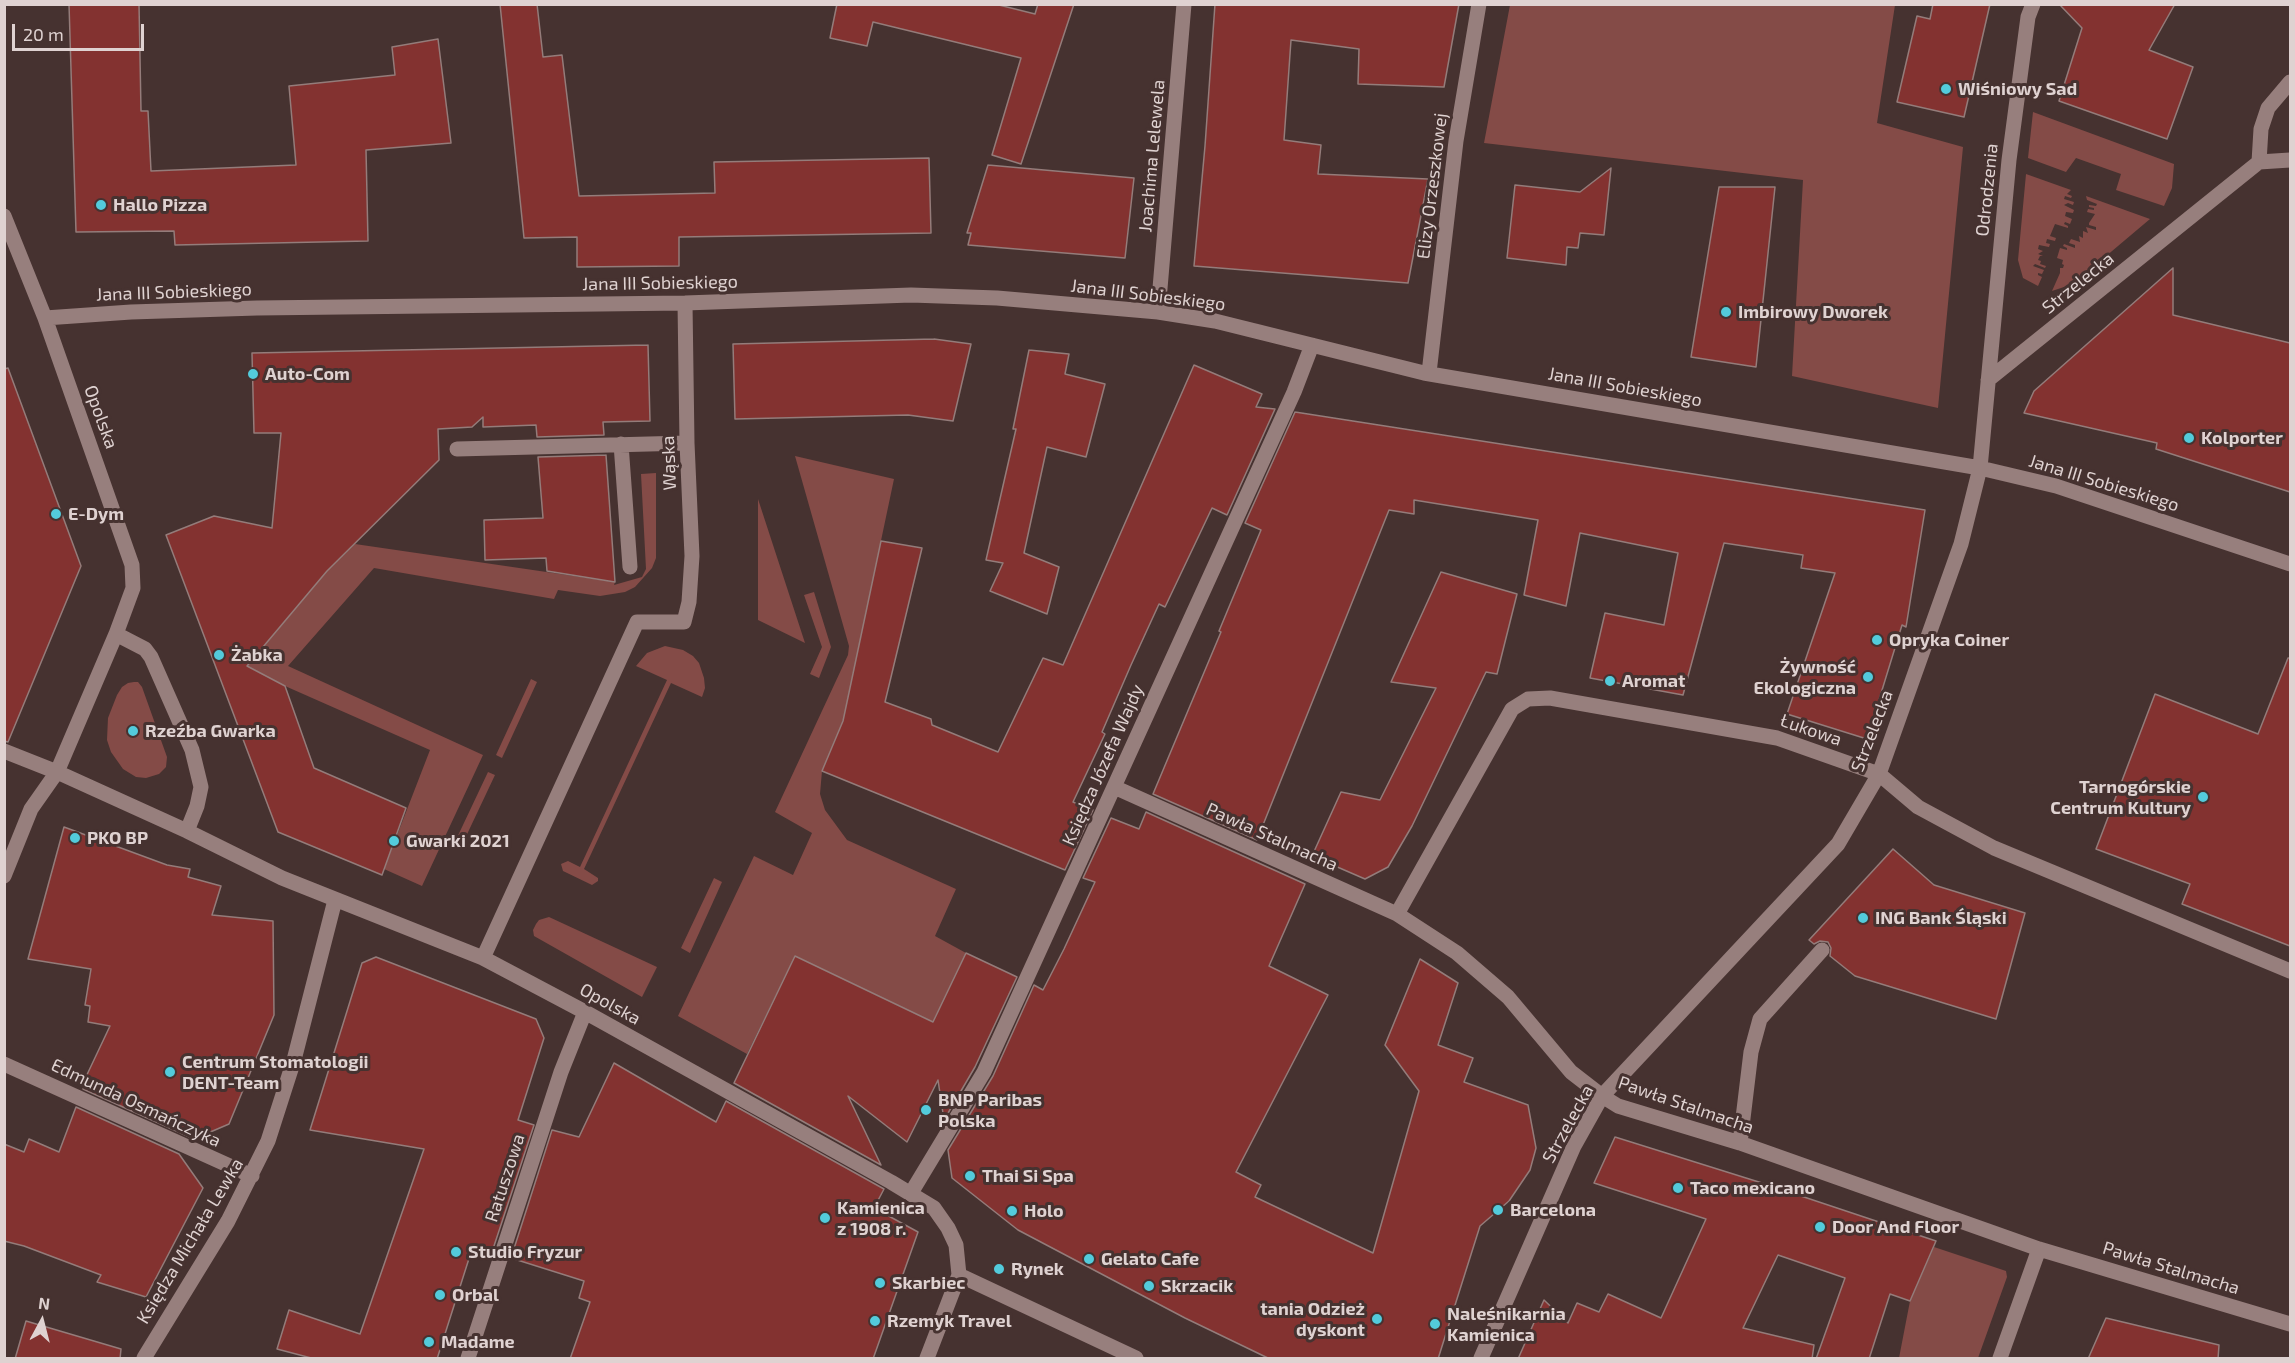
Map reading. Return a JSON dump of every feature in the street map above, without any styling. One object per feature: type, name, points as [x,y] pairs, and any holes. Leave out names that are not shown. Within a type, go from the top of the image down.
[{"type":"street","name":"Joachima Lelewela","points":[[1158,312],[1184,4]]},
{"type":"street","name":"Elizy Orzeszkowej","points":[[1429,373],[1456,141],[1479,4]]},
{"type":"street","name":"Odrodzenia","points":[[1988,380],[2009,160],[2028,17],[2033,4]]},
{"type":"street","points":[[2290,82],[2268,108],[2261,129],[2259,162],[2290,160]]},
{"type":"street","name":"Strzelecka","points":[[1481,1359],[1574,1146],[1602,1096],[1838,844],[1879,774],[1961,544],[1980,468],[1988,380],[2259,162]]},
{"type":"street","name":"Opolska","points":[[4,216],[45,318],[132,565],[133,588],[116,634],[57,772],[187,831],[282,878],[483,958],[911,1193],[934,1208],[948,1228],[956,1245],[959,1275]]},
{"type":"street","name":"Jana III Sobieskiego","points":[[45,318],[149,311],[257,308],[685,303],[911,296],[997,298],[1158,312],[1215,321],[1429,373],[1980,468],[2056,486],[2290,564]]},
{"type":"street","name":"Wąska","points":[[483,958],[637,622],[684,622],[689,602],[692,556],[687,443],[685,303]]},
{"type":"street","name":"Księdza Józefa Wajdy","points":[[911,1193],[984,1072],[1294,392],[1312,345]]},
{"type":"street","points":[[457,449],[687,443]]},
{"type":"street","points":[[621,444],[630,567]]},
{"type":"street","points":[[116,634],[145,649],[151,657],[192,750],[201,787],[197,806],[187,831]]},
{"type":"street","name":"Łukowa","points":[[1397,914],[1512,709],[1528,699],[1550,698],[1777,738],[1879,774],[1918,807],[1994,848],[2290,971]]},
{"type":"street","points":[[4,751],[57,772],[31,809],[4,876]]},
{"type":"street","name":"Pawła Stalmacha","points":[[1114,787],[1397,914],[1457,953],[1508,997],[1571,1072],[1618,1106],[1740,1143],[2039,1249],[2290,1324]]},
{"type":"street","name":"Księdza Michała Lewka","points":[[144,1359],[228,1221],[268,1141],[294,1060],[335,900]]},
{"type":"street","points":[[1740,1143],[1751,1052],[1760,1019],[1822,950]]},
{"type":"street","name":"Ratuszowa","points":[[471,1358],[561,1072],[585,1012]]},
{"type":"street","name":"Edmunda Osmańczyka","points":[[4,1064],[252,1176]]},
{"type":"street","points":[[2000,1359],[2039,1249]]},
{"type":"street","points":[[927,1359],[959,1275],[1136,1359]]},
{"type":"shaded area","points":[[1510,5],[1895,5],[1877,123],[1963,147],[1938,408],[1792,376],[1803,180],[1484,143]]},
{"type":"shaded area","points":[[2033,112],[2174,164],[2172,188],[2164,206],[2116,190],[2121,174],[2076,158],[2066,172],[2028,158]]},
{"type":"shaded area","points":[[2026,174],[2071,190],[2067,194],[2072,196],[2071,198],[2065,196],[2064,199],[2074,202],[2073,205],[2068,203],[2064,205],[2074,210],[2073,213],[2066,212],[2065,216],[2072,219],[2070,224],[2065,222],[2064,224],[2068,228],[2055,224],[2050,236],[2056,238],[2055,241],[2047,239],[2046,243],[2050,244],[2049,247],[2039,245],[2038,249],[2043,251],[2038,254],[2043,256],[2040,256],[2038,260],[2041,261],[2040,264],[2046,266],[2045,268],[2035,264],[2033,266],[2044,270],[2042,274],[2038,273],[2042,277],[2038,286],[2023,278],[2018,260]]},
{"type":"shaded area","points":[[2086,196],[2150,219],[2086,273],[2067,286],[2052,291],[2060,268],[2064,265],[2063,260],[2057,258],[2060,248],[2067,250],[2064,244],[2075,248],[2075,245],[2069,243],[2071,239],[2080,242],[2079,236],[2083,238],[2083,231],[2088,233],[2086,227],[2096,230],[2096,227],[2089,225],[2095,214],[2087,212],[2088,209],[2094,210],[2089,205],[2096,206],[2097,204],[2087,200]]},
{"type":"shaded area","points":[[795,456],[894,479],[843,721],[822,771],[820,794],[825,810],[847,840],[956,889],[935,936],[966,953],[933,1022],[795,956],[747,1054],[678,1016],[754,856],[793,875],[812,833],[775,812],[848,655],[849,646]]},
{"type":"shaded area","points":[[656,473],[656,558],[652,568],[635,587],[625,592],[600,596],[558,590],[554,599],[374,568],[288,666],[483,755],[422,886],[384,869],[430,750],[285,686],[247,666],[327,571],[355,544],[615,582],[614,585],[642,577],[646,569],[641,474]]},
{"type":"shaded area","points":[[758,499],[805,643],[758,620]]},
{"type":"shaded area","points":[[814,592],[831,647],[819,678],[810,674],[822,647],[804,595]]},
{"type":"shaded area","points":[[665,646],[683,650],[693,656],[699,663],[705,688],[702,697],[671,683],[584,869],[598,878],[598,881],[592,885],[563,871],[561,864],[568,861],[580,867],[667,680],[636,666],[647,653]]},
{"type":"shaded area","points":[[531,679],[537,682],[502,758],[496,755]]},
{"type":"shaded area","points":[[138,682],[142,687],[167,757],[166,767],[159,774],[146,778],[136,777],[123,769],[111,752],[107,740],[108,718],[117,695],[128,683]]},
{"type":"shaded area","points":[[488,772],[495,775],[461,847],[454,844]]},
{"type":"shaded area","points":[[714,878],[722,882],[690,953],[681,948]]},
{"type":"shaded area","points":[[549,917],[657,967],[642,997],[534,936],[533,930],[539,920]]},
{"type":"shaded area","points":[[1934,1247],[2006,1271],[2007,1277],[1978,1358],[1899,1358],[1910,1301]]},
{"type":"building","points":[[69,4],[139,4],[141,111],[148,111],[151,171],[296,165],[289,86],[395,75],[392,47],[438,39],[451,143],[366,150],[368,241],[175,245],[174,231],[76,232]]},
{"type":"building","points":[[500,4],[537,4],[543,57],[562,55],[579,196],[715,193],[714,162],[929,158],[931,233],[679,237],[679,266],[577,267],[577,237],[524,238]]},
{"type":"building","points":[[837,4],[995,4],[1035,14],[1038,4],[1074,4],[1021,164],[992,155],[1021,58],[873,22],[867,46],[830,38]]},
{"type":"building","points":[[1215,4],[1459,4],[1444,87],[1358,84],[1359,49],[1291,40],[1284,140],[1321,145],[1318,174],[1428,179],[1408,283],[1194,266]]},
{"type":"building","points":[[1933,4],[1990,4],[1964,117],[1897,102],[1917,16],[1930,19]]},
{"type":"building","points":[[2059,4],[2175,4],[2149,50],[2193,67],[2167,139],[2059,101],[2082,28]]},
{"type":"building","points":[[988,165],[1134,178],[1125,258],[968,245],[971,233],[967,233]]},
{"type":"building","points":[[1611,168],[1604,235],[1580,233],[1578,248],[1567,247],[1566,265],[1507,258],[1515,185],[1580,192]]},
{"type":"building","points":[[1719,187],[1775,187],[1756,367],[1691,357]]},
{"type":"building","points":[[2173,268],[2173,315],[2290,343],[2290,492],[2156,449],[2157,443],[2024,413],[2034,391]]},
{"type":"building","points":[[934,339],[971,344],[953,421],[908,415],[735,419],[733,344]]},
{"type":"building","points":[[648,345],[650,421],[603,422],[604,435],[537,437],[536,425],[483,427],[483,417],[472,427],[438,429],[439,460],[327,571],[247,666],[285,686],[314,768],[406,808],[382,875],[278,832],[166,535],[214,516],[272,528],[281,433],[254,433],[252,353]]},
{"type":"building","points":[[1029,350],[1069,354],[1065,374],[1105,384],[1086,457],[1047,447],[1024,553],[1059,567],[1047,614],[990,591],[1003,563],[986,560],[1016,429],[1013,429]]},
{"type":"building","points":[[1194,365],[1262,394],[1256,407],[1275,409],[1227,515],[1212,508],[1165,607],[1159,604],[1131,665],[1102,732],[1105,734],[1073,802],[1093,810],[1065,870],[822,771],[843,721],[881,541],[922,548],[885,702],[931,719],[932,725],[998,752],[1043,658],[1063,665]]},
{"type":"building","points":[[8,368],[81,566],[8,742],[4,741],[4,369]]},
{"type":"building","points":[[1295,412],[1925,510],[1906,627],[1902,625],[1867,739],[1787,714],[1835,573],[1801,568],[1803,555],[1724,543],[1683,695],[1590,678],[1605,613],[1664,625],[1678,553],[1580,533],[1566,606],[1524,595],[1538,520],[1414,500],[1414,514],[1389,510],[1257,840],[1153,794],[1261,530],[1245,523]]},
{"type":"building","points":[[606,455],[615,582],[547,571],[546,558],[485,560],[484,520],[543,518],[538,457]]},
{"type":"building","points":[[1441,572],[1517,594],[1497,674],[1486,672],[1412,826],[1388,867],[1365,879],[1312,856],[1341,792],[1380,800],[1436,688],[1391,682]]},
{"type":"building","name":"Tarnogórskie Centrum Kultury","points":[[2288,658],[2290,658],[2290,946],[2182,904],[2190,884],[2096,849],[2155,694],[2258,734]]},
{"type":"building","points":[[1146,812],[1305,884],[1269,966],[1328,995],[1236,1172],[1261,1185],[1255,1197],[1373,1253],[1419,1091],[1385,1045],[1420,959],[1458,983],[1438,1045],[1473,1058],[1464,1082],[1528,1105],[1536,1148],[1530,1170],[1509,1201],[1480,1226],[1438,1359],[1270,1359],[1185,1318],[1018,1230],[952,1178],[948,1150],[993,1076],[1034,985],[1043,990],[1064,949],[1095,882],[1083,878],[1111,818],[1139,829]]},
{"type":"building","points":[[64,827],[167,865],[190,869],[188,877],[221,886],[212,915],[273,921],[274,1015],[229,1124],[194,1139],[83,1089],[86,1082],[84,1081],[110,1026],[88,1022],[90,1006],[85,1005],[91,969],[28,959]]},
{"type":"building","points":[[1893,849],[1934,885],[2025,913],[1996,1019],[1855,976],[1830,956],[1831,948],[1828,942],[1820,941],[1814,944],[1809,940]]},
{"type":"building","points":[[966,953],[1017,977],[975,1067],[944,1120],[938,1080],[907,1142],[848,1096],[881,1165],[734,1083],[795,956],[933,1022]]},
{"type":"building","points":[[376,957],[536,1019],[544,1038],[518,1120],[534,1125],[492,1252],[473,1246],[437,1359],[315,1359],[277,1349],[289,1310],[360,1334],[424,1149],[310,1130],[362,963]]},
{"type":"building","points":[[614,1063],[716,1122],[726,1101],[884,1189],[874,1208],[918,1232],[873,1359],[570,1359],[590,1302],[579,1298],[584,1281],[511,1258],[552,1130],[579,1137]]},
{"type":"building","points":[[76,1107],[179,1154],[203,1188],[146,1297],[97,1282],[101,1275],[24,1246],[4,1241],[4,1144],[24,1152],[29,1139],[59,1152]]},
{"type":"building","points":[[1615,1137],[1936,1241],[1910,1301],[1890,1294],[1869,1359],[1816,1359],[1845,1278],[1778,1255],[1743,1328],[1814,1345],[1812,1359],[1518,1359],[1544,1300],[1568,1323],[1577,1303],[1599,1312],[1608,1294],[1661,1318],[1706,1219],[1594,1183]]},
{"type":"building","points":[[2106,1318],[2219,1345],[2218,1359],[2088,1359]]},
{"type":"building","points":[[26,1321],[121,1349],[120,1359],[15,1359]]},
{"type":"place","name":"Wiśniowy Sad","points":[[1946,89]]},
{"type":"place","name":"Hallo Pizza","points":[[101,205]]},
{"type":"place","name":"Imbirowy Dworek","points":[[1726,312]]},
{"type":"place","name":"Auto-Com","points":[[253,374]]},
{"type":"place","name":"Kolporter","points":[[2189,438]]},
{"type":"place","name":"E-Dym","points":[[56,514]]},
{"type":"place","name":"Opryka Coiner","points":[[1877,640]]},
{"type":"place","name":"Żabka","points":[[219,655]]},
{"type":"place","name":"Żywność Ekologiczna","points":[[1868,677]]},
{"type":"place","name":"Aromat","points":[[1610,681]]},
{"type":"place","name":"Rzeźba Gwarka","points":[[133,731]]},
{"type":"place","name":"Tarnogórskie Centrum Kultury","points":[[2203,797]]},
{"type":"place","name":"PKO BP","points":[[75,838]]},
{"type":"place","name":"Gwarki 2021","points":[[394,841]]},
{"type":"place","name":"ING Bank Śląski","points":[[1863,918]]},
{"type":"place","name":"Centrum Stomatologii DENT-Team","points":[[170,1072]]},
{"type":"place","name":"BNP Paribas Polska","points":[[926,1110]]},
{"type":"place","name":"Thai Si Spa","points":[[970,1176]]},
{"type":"place","name":"Taco mexicano","points":[[1678,1188]]},
{"type":"place","name":"Barcelona","points":[[1498,1210]]},
{"type":"place","name":"Holo","points":[[1012,1211]]},
{"type":"place","name":"Kamienica z 1908 r.","points":[[825,1218]]},
{"type":"place","name":"Door And Floor","points":[[1820,1227]]},
{"type":"place","name":"Studio Fryzur","points":[[456,1252]]},
{"type":"place","name":"Gelato Cafe","points":[[1089,1259]]},
{"type":"place","name":"Rynek","points":[[999,1269]]},
{"type":"place","name":"Skarbiec","points":[[880,1283]]},
{"type":"place","name":"Skrzacik","points":[[1149,1286]]},
{"type":"place","name":"Orbal","points":[[440,1295]]},
{"type":"place","name":"tania Odzież dyskont","points":[[1377,1319]]},
{"type":"place","name":"Rzemyk Travel","points":[[875,1321]]},
{"type":"place","name":"Naleśnikarnia Kamienica","points":[[1435,1324]]},
{"type":"place","name":"Madame","points":[[429,1342]]}]
